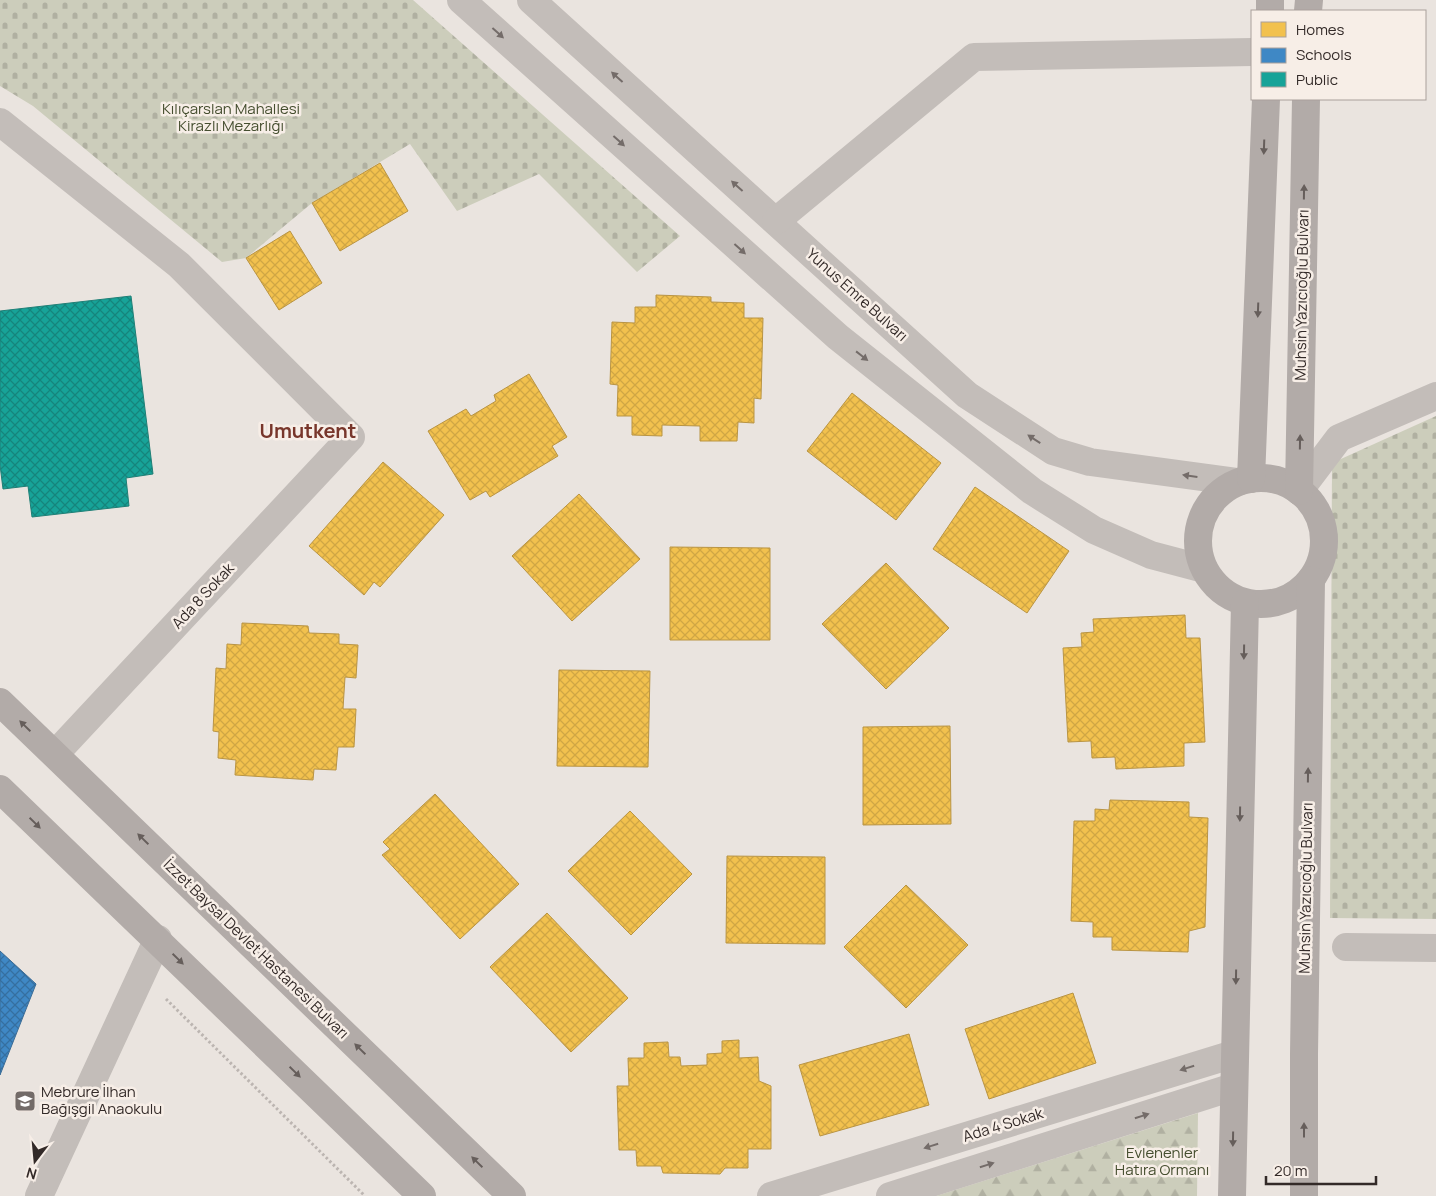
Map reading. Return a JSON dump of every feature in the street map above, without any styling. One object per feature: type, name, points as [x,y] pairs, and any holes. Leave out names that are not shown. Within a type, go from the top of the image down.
[{"type":"main road","points":[[1245,480],[1266,100]]},
{"type":"main road","name":"Muhsin Yazıcıoğlu Bulvarı","points":[[1299,491],[1306,100]]},
{"type":"main road","points":[[1245,480],[1276,480],[1299,491],[1313,505],[1321,523],[1324,542],[1321,562],[1311,580],[1298,592],[1282,601],[1264,604],[1245,603],[1221,590],[1204,569],[1198,552],[1197,535],[1202,518],[1210,503],[1223,490],[1245,480]]},
{"type":"main road","name":"Muhsin Yazıcıoğlu Bulvarı","points":[[1304,1196],[1304,1054],[1311,580]]},
{"type":"main road","points":[[1232,1196],[1245,603]]},
{"type":"main road","name":"İzzet Baysal Devlet Hastanesi Bulvarı","points":[[0,702],[512,1196]]},
{"type":"main road","points":[[0,789],[158,939],[422,1196]]},
{"type":"street","points":[[461,0],[838,338],[1032,491],[1094,530],[1151,556],[1204,569]]},
{"type":"street","name":"Yunus Emre Bulvarı","points":[[531,0],[967,395],[1053,452],[1090,462],[1245,480]]},
{"type":"street","points":[[776,221],[974,57],[1251,52]]},
{"type":"street","name":"Ada 8 Sokak","points":[[0,122],[180,265],[351,437],[55,754]]},
{"type":"street","points":[[1299,491],[1339,438],[1436,396]]},
{"type":"street","points":[[39,1196],[158,939]]},
{"type":"street","points":[[1346,946],[1436,948]]},
{"type":"street","name":"Ada 4 Sokak","points":[[771,1196],[1234,1054]]},
{"type":"street","points":[[890,1196],[1233,1087]]},
{"type":"path","points":[[141,975],[365,1196]]},
{"type":"green space","name":"Kılıçarslan Mahallesi Kirazlı Mezarlığı","points":[[0,0],[413,0],[680,236],[637,272],[539,174],[457,211],[410,144],[312,203],[246,258],[222,262],[33,106],[0,86]]},
{"type":"green space","points":[[1436,416],[1436,919],[1330,918],[1332,463]]},
{"type":"green space","name":"Evlenenler Hatıra Ormanı","points":[[1198,1113],[1197,1196],[936,1196]]},
{"type":"building: Homes","points":[[380,163],[408,211],[340,251],[312,203]]},
{"type":"building: Homes","points":[[290,231],[322,283],[279,310],[246,258]]},
{"type":"building: Homes","points":[[656,295],[711,297],[711,302],[744,303],[744,318],[763,318],[761,399],[754,398],[754,423],[738,422],[737,441],[700,441],[700,426],[662,425],[662,436],[632,435],[632,416],[617,416],[618,385],[610,384],[612,322],[635,323],[635,307],[656,307]]},
{"type":"building: Homes","points":[[529,374],[567,437],[552,446],[558,456],[490,497],[486,491],[470,500],[428,431],[466,409],[471,416],[496,401],[494,395]]},
{"type":"building: Homes","points":[[852,393],[941,463],[896,520],[807,451]]},
{"type":"building: Homes","points":[[383,462],[444,515],[380,587],[374,582],[364,595],[309,546]]},
{"type":"building: Homes","points":[[975,487],[1069,551],[1027,613],[933,549]]},
{"type":"building: Homes","points":[[579,494],[640,559],[572,621],[512,556]]},
{"type":"building: Homes","points":[[670,547],[770,548],[770,640],[670,640]]},
{"type":"building: Homes","points":[[886,563],[949,628],[886,689],[822,624]]},
{"type":"building: Homes","points":[[1185,615],[1186,638],[1200,638],[1205,742],[1184,743],[1184,766],[1116,769],[1115,757],[1092,758],[1091,741],[1068,742],[1063,648],[1082,647],[1081,633],[1094,632],[1093,619]]},
{"type":"building: Homes","points":[[242,623],[308,626],[309,633],[339,634],[339,644],[358,645],[356,678],[345,677],[343,709],[356,709],[354,747],[338,747],[336,770],[314,769],[313,780],[235,775],[236,760],[218,758],[219,732],[213,731],[216,668],[226,669],[227,644],[241,645]]},
{"type":"building: Homes","points":[[559,670],[650,671],[648,767],[557,766]]},
{"type":"building: Homes","points":[[950,726],[951,824],[863,825],[863,727]]},
{"type":"building: Homes","points":[[435,794],[519,884],[460,939],[382,855],[390,849],[383,842]]},
{"type":"building: Homes","points":[[1110,800],[1189,802],[1189,817],[1208,818],[1205,927],[1189,931],[1188,952],[1112,950],[1112,937],[1093,937],[1093,922],[1071,921],[1074,821],[1095,821],[1095,809],[1109,810]]},
{"type":"building: Homes","points":[[630,811],[692,874],[631,935],[568,871]]},
{"type":"building: Homes","points":[[727,856],[825,857],[825,944],[726,943]]},
{"type":"building: Homes","points":[[906,885],[968,945],[906,1008],[844,947]]},
{"type":"building: Homes","points":[[547,913],[628,998],[571,1052],[490,967]]},
{"type":"building: Homes","points":[[1073,993],[1096,1063],[989,1099],[965,1029]]},
{"type":"building: Homes","points":[[909,1034],[929,1105],[820,1136],[799,1065]]},
{"type":"building: Homes","points":[[739,1040],[739,1058],[758,1057],[759,1081],[771,1086],[771,1149],[748,1149],[748,1168],[725,1168],[720,1174],[663,1173],[661,1166],[637,1166],[636,1150],[619,1150],[617,1086],[629,1086],[628,1058],[644,1058],[644,1043],[668,1042],[669,1057],[680,1057],[681,1066],[707,1065],[707,1054],[722,1053],[722,1041]]},
{"type":"building: Schools","points":[[0,951],[36,984],[0,1075]]},
{"type":"building: Public","points":[[131,296],[153,474],[126,478],[129,506],[32,517],[28,486],[3,489],[0,465],[0,311]]},
{"type":"place","name":"Mebrure İlhan Bağışgil Anaokulu","points":[[25,1101]]},
{"type":"district","name":"Umutkent","points":[[308,431]]}]
